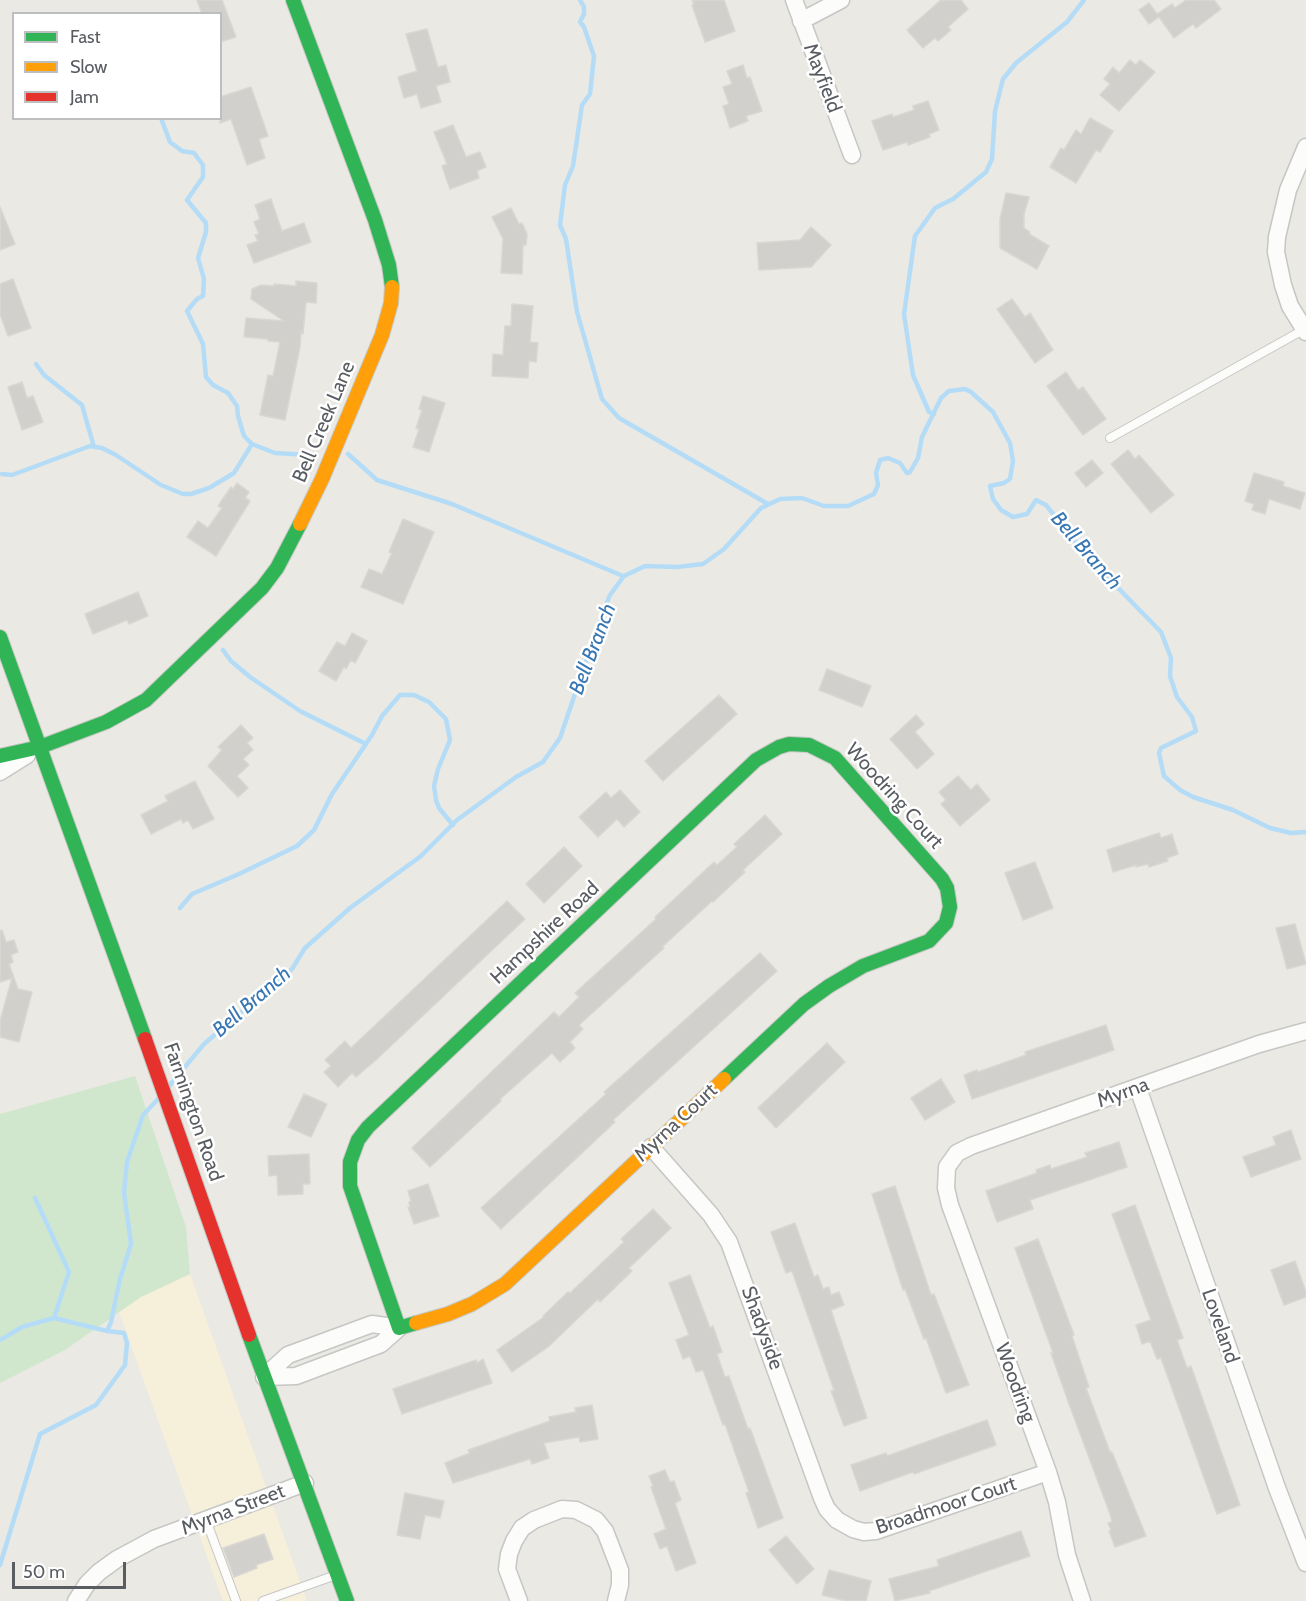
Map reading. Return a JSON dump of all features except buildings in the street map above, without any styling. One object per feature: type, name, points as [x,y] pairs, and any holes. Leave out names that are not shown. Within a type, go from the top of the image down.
[{"type":"street","name":"Bell Creek Lane","points":[[0,756],[40,747],[106,722],[146,700],[262,588],[277,568],[322,479],[382,335],[391,303],[392,285],[389,265],[375,220],[293,0]]},
{"type":"street","name":"Mayfield","points":[[794,0],[852,155]]},
{"type":"street","points":[[801,21],[841,0]]},
{"type":"street","points":[[1305,331],[1290,306],[1276,252],[1277,237],[1288,190],[1306,147]]},
{"type":"street","name":"Farmington Road","points":[[0,637],[186,1152],[264,1377],[347,1601]]},
{"type":"street","name":"Woodring Court","points":[[721,794],[756,760],[779,747],[799,744],[827,752],[843,765],[942,879],[950,897],[949,914]]},
{"type":"street","points":[[0,772],[40,747]]},
{"type":"street","name":"Hampshire Road","points":[[399,1328],[350,1186],[349,1172],[353,1149],[358,1140],[368,1127],[721,794]]},
{"type":"street","name":"Myrna Court","points":[[264,1377],[296,1376],[381,1344],[399,1328],[448,1314],[472,1304],[505,1284],[804,1004],[863,966],[929,941],[941,930],[949,914]]},
{"type":"street","name":"Myrna","points":[[947,1167],[957,1153],[971,1146],[1259,1044],[1306,1031]]},
{"type":"street","name":"Loveland","points":[[1138,1088],[1277,1488],[1306,1563]]},
{"type":"street","name":"Shadyside","points":[[651,1147],[711,1215],[729,1242],[822,1498],[827,1509],[844,1525]]},
{"type":"street","name":"Woodring","points":[[947,1167],[945,1188],[950,1205],[1048,1472],[1057,1502],[1067,1555],[1082,1601]]},
{"type":"street","name":"Broadmoor Court","points":[[844,1525],[864,1532],[876,1531],[1048,1472]]},
{"type":"street","name":"Myrna Street","points":[[76,1601],[87,1584],[99,1572],[117,1559],[154,1539],[305,1483]]},
{"type":"street","points":[[519,1601],[507,1569],[514,1541],[522,1528],[534,1520],[562,1509],[576,1510],[596,1520],[605,1531],[620,1570],[620,1585],[616,1601]]},
{"type":"lane","points":[[1110,438],[1305,331]]},
{"type":"lane","points":[[206,1520],[236,1601]]},
{"type":"lane","points":[[264,1601],[338,1574]]},
{"type":"shaded area","points":[[190,1274],[307,1601],[223,1601],[119,1312],[141,1297]]},
{"type":"green space","points":[[135,1076],[186,1227],[190,1274],[141,1297],[65,1350],[0,1383],[0,1114]]},
{"type":"waterway","points":[[580,0],[584,7],[584,14],[580,22],[594,56],[590,94],[582,105],[573,166],[565,185],[560,225],[566,239],[577,312],[602,399],[619,418],[768,504]]},
{"type":"waterway","points":[[934,414],[929,412],[913,375],[904,314],[915,236],[935,208],[953,199],[986,172],[992,159],[995,111],[1003,79],[1016,63],[1067,22],[1084,0]]},
{"type":"waterway","points":[[162,120],[170,142],[182,151],[194,153],[203,165],[203,177],[187,200],[206,223],[206,232],[198,258],[204,279],[203,296],[197,299],[187,311],[203,344],[206,377],[213,385],[228,393],[237,406],[244,436],[252,444],[275,453],[309,455]]},
{"type":"waterway","points":[[36,364],[44,375],[82,405],[94,447]]},
{"type":"waterway","name":"Bell Branch","points":[[170,1085],[204,1044],[292,969],[305,948],[350,908],[421,856],[457,820],[516,777],[543,762],[560,738],[603,612],[610,595],[624,576],[645,566],[677,567],[703,564],[724,549],[761,508],[780,499],[802,498],[824,506],[848,506],[874,494],[878,485],[876,473],[880,460],[888,458],[900,463],[907,473],[910,472],[918,458],[922,437],[941,398],[949,391],[965,389],[971,392],[993,412],[1010,443],[1013,461],[1010,479],[990,486],[993,499],[1001,510],[1013,517],[1027,514],[1036,500],[1046,505],[1085,554],[1161,632],[1171,658],[1170,676],[1177,697],[1192,717],[1196,731],[1161,748],[1159,753],[1164,776],[1180,790],[1193,797],[1233,810],[1270,828],[1291,833],[1306,832]]},
{"type":"waterway","points":[[2,474],[12,475],[90,446],[102,448],[116,455],[161,485],[183,494],[191,494],[209,488],[234,473],[252,444]]},
{"type":"waterway","points":[[348,454],[377,480],[452,504],[623,576]]},
{"type":"waterway","points":[[223,650],[231,661],[250,677],[300,711],[366,744]]},
{"type":"waterway","points":[[180,908],[192,894],[297,846],[314,830],[332,794],[372,735],[382,716],[400,695],[414,695],[429,702],[446,719],[450,740],[438,769],[434,786],[439,808],[453,825]]},
{"type":"waterway","name":"Bell Branch","points":[[107,1331],[131,1244],[124,1192],[127,1162],[143,1115],[159,1098]]},
{"type":"waterway","points":[[35,1198],[69,1272],[54,1318]]},
{"type":"waterway","points":[[0,1340],[22,1327],[54,1318],[124,1333],[127,1343],[125,1365],[96,1405],[40,1434],[0,1565]]},
{"type":"traffic: fast","points":[[293,0],[375,220],[389,265],[392,287]]},
{"type":"traffic: fast","points":[[0,756],[40,747],[106,722],[146,700],[262,588],[277,568],[300,524]]},
{"type":"traffic: fast","points":[[0,637],[145,1039]]},
{"type":"traffic: fast","points":[[724,1079],[804,1004],[829,986],[863,966],[929,941],[946,923],[950,907],[947,888],[942,879],[835,758],[809,745],[789,744]]},
{"type":"traffic: fast","points":[[416,1323],[399,1328],[350,1186],[350,1162],[358,1140],[368,1127],[756,760],[789,744]]},
{"type":"traffic: fast","points":[[249,1335],[347,1601]]},
{"type":"traffic: slow","points":[[300,524],[322,479],[382,335],[391,303],[392,287]]},
{"type":"traffic: slow","points":[[416,1323],[472,1304],[505,1284],[724,1079]]},
{"type":"traffic: jam","points":[[145,1039],[249,1335]]}]
